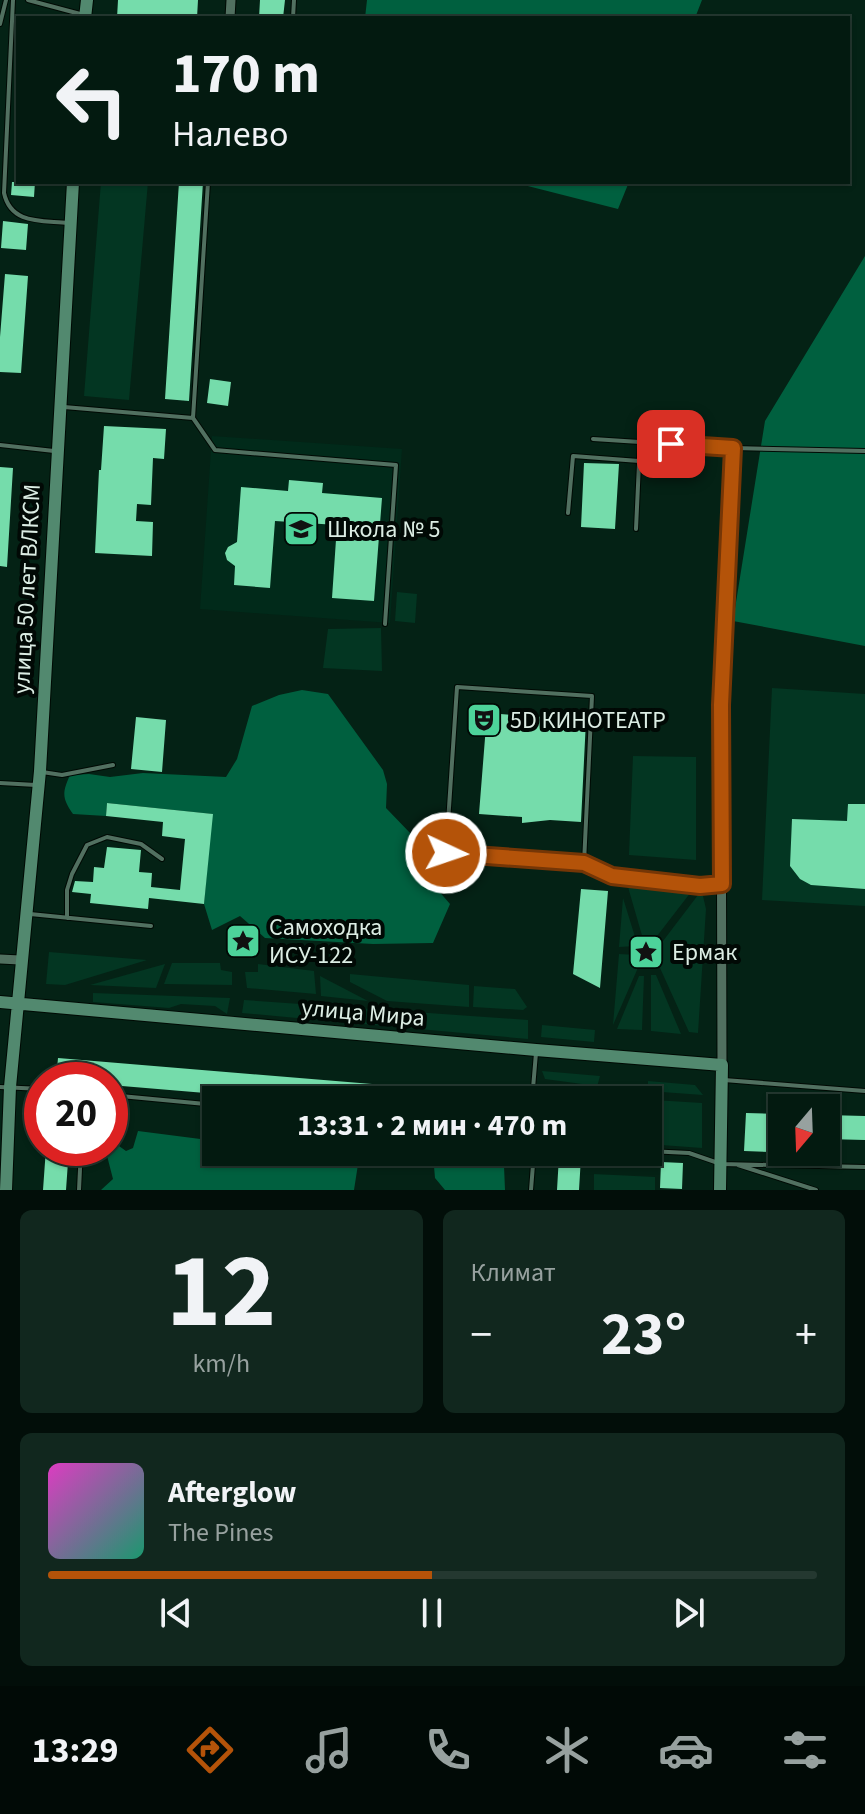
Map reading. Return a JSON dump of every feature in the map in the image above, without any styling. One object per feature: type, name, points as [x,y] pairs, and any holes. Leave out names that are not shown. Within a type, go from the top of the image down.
[{"type":"street","name":"улица 50 лет ВЛКСМ","points":[[6,1190],[5,1087],[17,1003],[40,771],[73,184]]},
{"type":"street","points":[[720,1190],[728,1164],[721,1079],[721,705],[733,448]]},
{"type":"street","points":[[0,959],[20,960]]},
{"type":"street","name":"улица Мира","points":[[0,1002],[722,1065]]},
{"type":"lane","points":[[0,24],[6,0]]},
{"type":"lane","points":[[13,0],[6,201],[20,217],[70,224]]},
{"type":"lane","points":[[28,0],[83,16]]},
{"type":"lane","points":[[208,184],[193,418],[215,450],[396,465],[385,624]]},
{"type":"lane","points":[[59,407],[193,418]]},
{"type":"lane","points":[[593,439],[733,448],[865,451]]},
{"type":"lane","points":[[636,529],[640,442]]},
{"type":"lane","points":[[0,445],[56,451]]},
{"type":"lane","points":[[568,513],[573,456],[639,461]]},
{"type":"lane","points":[[584,863],[592,696],[457,687],[446,853],[584,863],[612,876],[700,886],[722,884]]},
{"type":"lane","points":[[40,771],[62,775],[113,765]]},
{"type":"lane","points":[[0,783],[38,785]]},
{"type":"lane","points":[[67,918],[67,890],[87,845],[107,837],[141,844],[162,859]]},
{"type":"lane","points":[[25,913],[151,926]]},
{"type":"lane","points":[[533,1086],[536,1050]]},
{"type":"lane","points":[[721,1079],[865,1091]]},
{"type":"lane","points":[[128,1097],[202,1104]]},
{"type":"lane","points":[[662,1152],[689,1153],[816,1190]]},
{"type":"lane","points":[[728,1164],[865,1167]]},
{"type":"lane","points":[[79,1190],[80,1166]]},
{"type":"lane","points":[[531,1190],[533,1166]]},
{"type":"shaded area","points":[[101,184],[148,184],[129,400],[84,396]]},
{"type":"shaded area","name":"Школа № 5","points":[[212,436],[402,449],[390,623],[200,609]]},
{"type":"shaded area","points":[[397,592],[417,594],[415,623],[395,621]]},
{"type":"shaded area","points":[[381,628],[382,671],[323,668],[328,629]]},
{"type":"shaded area","points":[[772,688],[865,694],[865,906],[762,900]]},
{"type":"shaded area","points":[[633,756],[696,757],[696,860],[629,855]]},
{"type":"shaded area","points":[[628,887],[691,892],[654,940],[643,939]]},
{"type":"shaded area","points":[[698,895],[703,896],[706,909],[698,1033],[689,1032],[660,968],[663,941]]},
{"type":"shaded area","points":[[623,898],[636,940],[636,946],[619,947]]},
{"type":"shaded area","points":[[49,952],[147,960],[65,985],[46,984]]},
{"type":"shaded area","points":[[619,954],[637,955],[637,970],[613,1025]]},
{"type":"shaded area","points":[[172,963],[220,963],[221,970],[232,972],[232,985],[164,984]]},
{"type":"shaded area","points":[[165,964],[156,988],[90,985]]},
{"type":"shaded area","points":[[258,964],[314,971],[316,994],[247,988],[245,972],[258,972]]},
{"type":"shaded area","points":[[350,974],[469,985],[469,1007],[387,1001],[350,982]]},
{"type":"shaded area","points":[[651,975],[656,975],[681,1034],[651,1031]]},
{"type":"shaded area","points":[[320,976],[368,1001],[321,996]]},
{"type":"shaded area","points":[[639,976],[644,976],[642,1030],[617,1029]]},
{"type":"shaded area","points":[[474,986],[515,989],[527,1007],[523,1010],[473,1007]]},
{"type":"shaded area","points":[[93,993],[230,998],[227,1014],[215,1006],[181,1004],[169,1008],[93,1002]]},
{"type":"shaded area","points":[[244,1000],[528,1020],[528,1039],[242,1013]]},
{"type":"shaded area","points":[[542,1025],[595,1030],[594,1042],[541,1037]]},
{"type":"shaded area","points":[[542,1071],[600,1076],[597,1086],[545,1079]]},
{"type":"shaded area","points":[[648,1081],[695,1085],[703,1095],[662,1092],[662,1086],[648,1086]]},
{"type":"shaded area","points":[[662,1100],[702,1103],[702,1148],[662,1145]]},
{"type":"shaded area","points":[[594,1174],[655,1177],[655,1190],[594,1190]]},
{"type":"green space","points":[[367,0],[702,0],[696,16],[365,16]]},
{"type":"green space","points":[[520,184],[628,184],[618,209]]},
{"type":"green space","points":[[865,256],[865,646],[733,621],[765,421]]},
{"type":"green space","points":[[302,690],[328,694],[383,770],[387,784],[386,808],[413,836],[419,868],[450,904],[433,943],[373,944],[265,938],[240,916],[212,930],[204,904],[212,814],[107,803],[106,816],[73,814],[67,804],[64,795],[70,775],[110,777],[143,773],[226,777],[237,759],[252,706]]},
{"type":"green space","points":[[138,1131],[202,1139],[202,1166],[358,1166],[354,1190],[101,1190],[113,1179],[110,1166],[128,1166],[128,1150],[133,1148]]},
{"type":"green space","points":[[434,1166],[504,1166],[505,1190],[445,1190],[435,1178]]},
{"type":"building","points":[[118,0],[198,0],[197,16],[117,16]]},
{"type":"building","points":[[260,0],[285,0],[283,16],[259,16]]},
{"type":"building","points":[[12,182],[35,184],[34,197],[11,195]]},
{"type":"building","points":[[179,184],[203,184],[189,401],[165,399]]},
{"type":"building","points":[[3,221],[28,224],[26,250],[1,248]]},
{"type":"building","points":[[5,274],[28,276],[21,373],[0,372]]},
{"type":"building","points":[[210,379],[231,382],[228,406],[207,403]]},
{"type":"building","points":[[104,426],[166,429],[164,459],[153,458],[151,505],[137,504],[136,521],[153,522],[152,556],[95,553]]},
{"type":"building","points":[[584,463],[619,464],[615,529],[581,527]]},
{"type":"building","points":[[0,467],[13,468],[7,567],[0,566]]},
{"type":"building","points":[[289,480],[323,483],[322,493],[382,498],[374,601],[332,598],[337,525],[275,521],[270,588],[234,585],[235,566],[227,560],[225,553],[237,542],[241,487],[288,491]]},
{"type":"building","points":[[487,713],[586,720],[581,822],[550,820],[522,823],[522,817],[479,814]]},
{"type":"building","points":[[136,717],[166,720],[162,772],[131,769]]},
{"type":"building","points":[[107,803],[213,814],[204,904],[149,898],[148,909],[90,903],[91,894],[72,892],[75,881],[93,882],[94,867],[104,868],[107,847],[141,850],[139,872],[152,873],[151,887],[180,890],[185,839],[162,836],[163,822],[106,816]]},
{"type":"building","points":[[848,804],[865,804],[865,889],[811,885],[800,879],[790,866],[792,819],[847,821]]},
{"type":"building","points":[[581,889],[608,891],[600,988],[573,974]]},
{"type":"building","points":[[58,1058],[106,1062],[58,1062]]},
{"type":"building","points":[[128,1064],[396,1086],[202,1086],[202,1093],[128,1087]]},
{"type":"building","points":[[746,1113],[768,1114],[768,1152],[744,1151]]},
{"type":"building","points":[[840,1115],[865,1116],[865,1140],[840,1139]]},
{"type":"building","points":[[662,1162],[683,1163],[682,1189],[660,1188]]},
{"type":"building","points":[[45,1166],[68,1166],[66,1190],[43,1190]]},
{"type":"building","points":[[558,1166],[580,1166],[579,1190],[557,1190]]},
{"type":"place","name":"Школа № 5","points":[[301,529]]},
{"type":"place","name":"5D КИНОТЕАТР","points":[[484,720]]},
{"type":"place","name":"Самоходка ИСУ-122","points":[[243,941]]},
{"type":"place","name":"Ермак","points":[[646,952]]},
{"type":"route","points":[[446,853],[584,863],[612,876],[700,886],[722,884],[721,705],[733,448],[671,444]]}]
